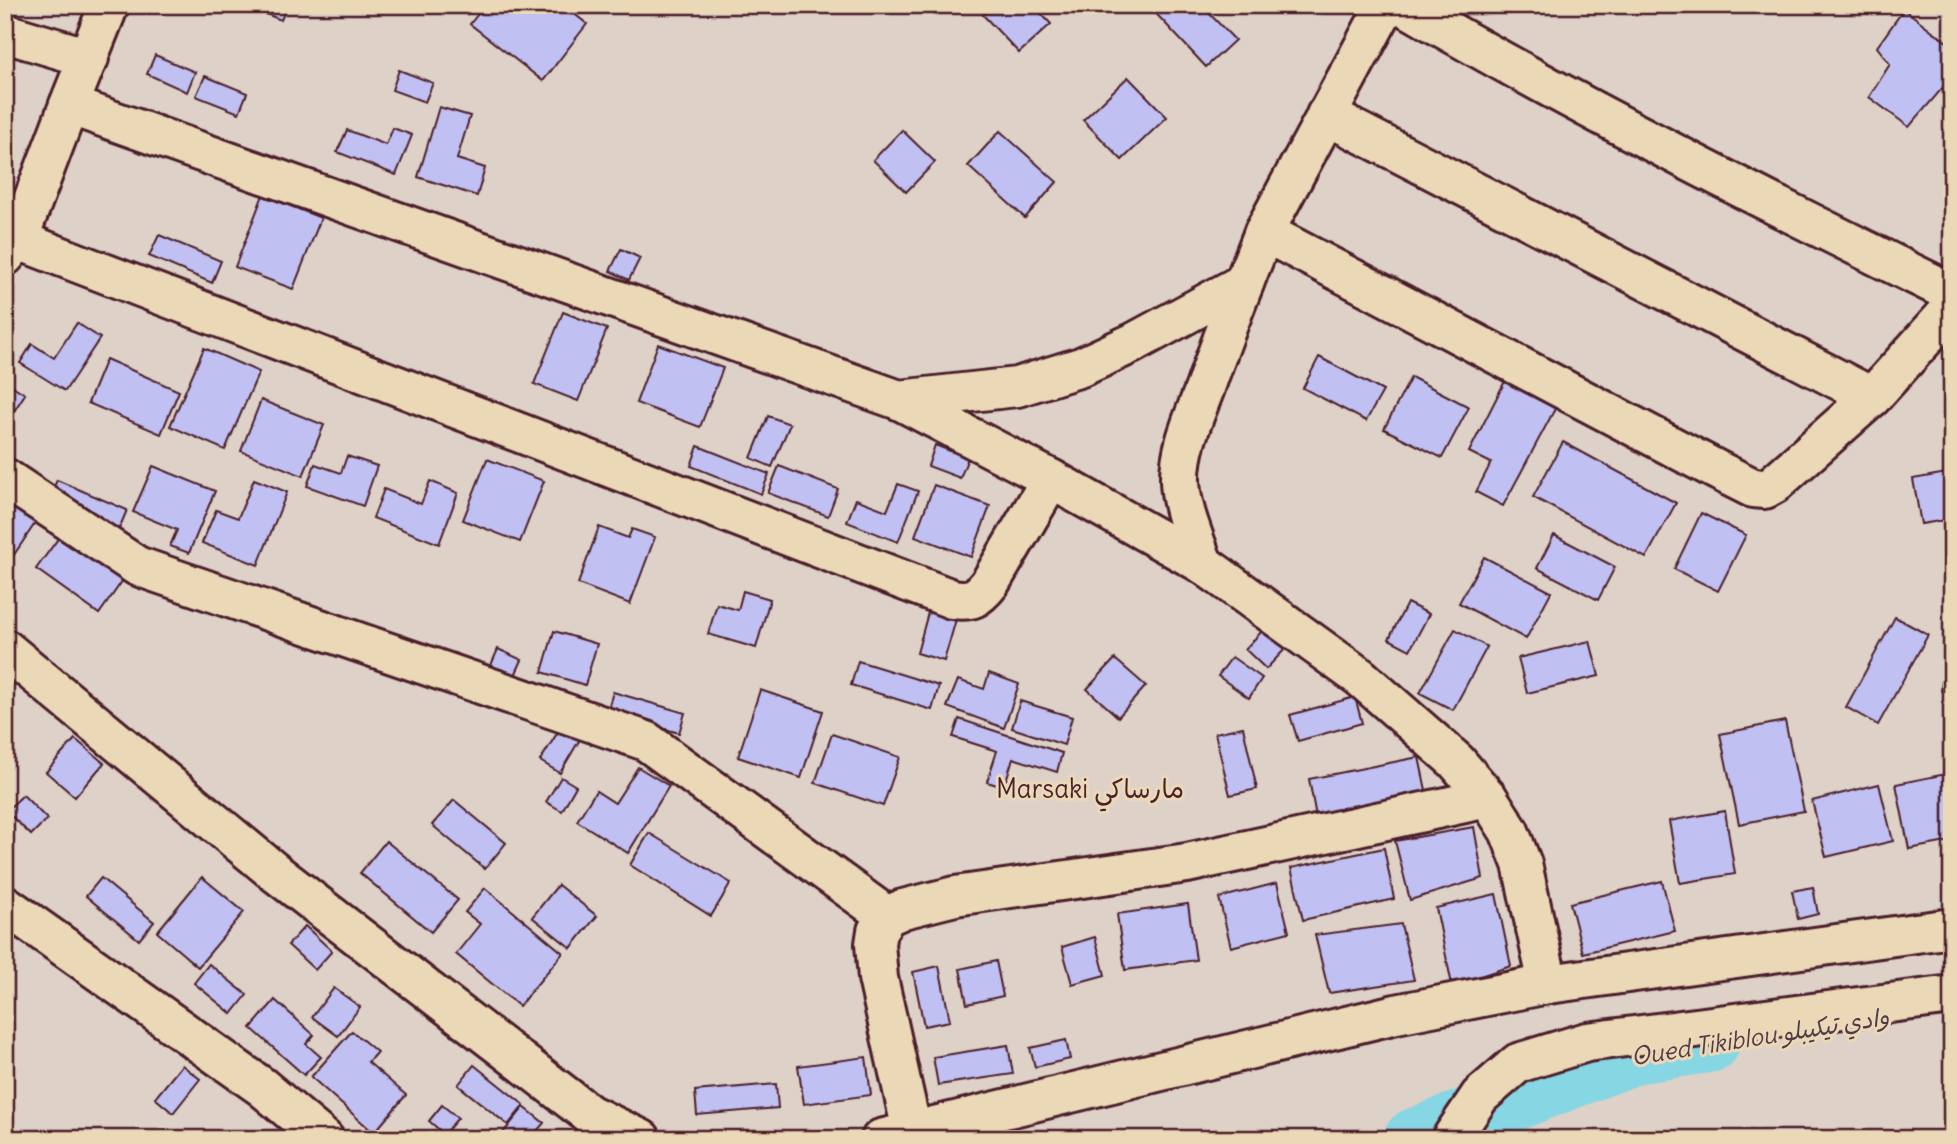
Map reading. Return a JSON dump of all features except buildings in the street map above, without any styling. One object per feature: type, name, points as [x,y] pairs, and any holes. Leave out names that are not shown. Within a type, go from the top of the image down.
[{"type":"street","points":[[109,5],[11,248],[965,601],[980,596],[990,583],[1051,479]]},
{"type":"street","points":[[1203,564],[1183,504],[1180,480],[1189,432],[1264,232],[1386,5]]},
{"type":"street","points":[[1403,5],[1519,71],[1834,235],[1952,293]]},
{"type":"street","points":[[5,33],[89,58]]},
{"type":"street","points":[[69,104],[899,400],[1051,479],[1203,564],[1360,677],[1456,761],[1488,798],[1509,831],[1522,864],[1548,984]]},
{"type":"street","points":[[1326,115],[1872,397]]},
{"type":"street","points":[[1264,232],[1753,488],[1765,489],[1787,475],[1872,397],[1939,346],[1952,308]]},
{"type":"street","points":[[899,400],[1017,387],[1081,367],[1133,343],[1244,283]]},
{"type":"street","points":[[5,478],[137,566],[646,741],[887,916]]},
{"type":"street","points":[[5,649],[277,874],[589,1114],[641,1139]]},
{"type":"street","points":[[1488,798],[1187,863],[955,896],[902,909],[887,916],[877,931],[874,944],[897,1135],[1396,1014],[1548,984],[1952,928]]},
{"type":"street","points":[[5,905],[262,1087],[324,1139]]},
{"type":"street","points":[[1451,1139],[1480,1096],[1518,1063],[1587,1042],[1952,996]]},
{"type":"waterway","name":"Oued Tikiblou وادي تيكيبلو","points":[[1414,1139],[1636,1053],[1710,1042]]},
{"type":"district","name":"Marsaki مارساكي","points":[[1090,789]]}]
